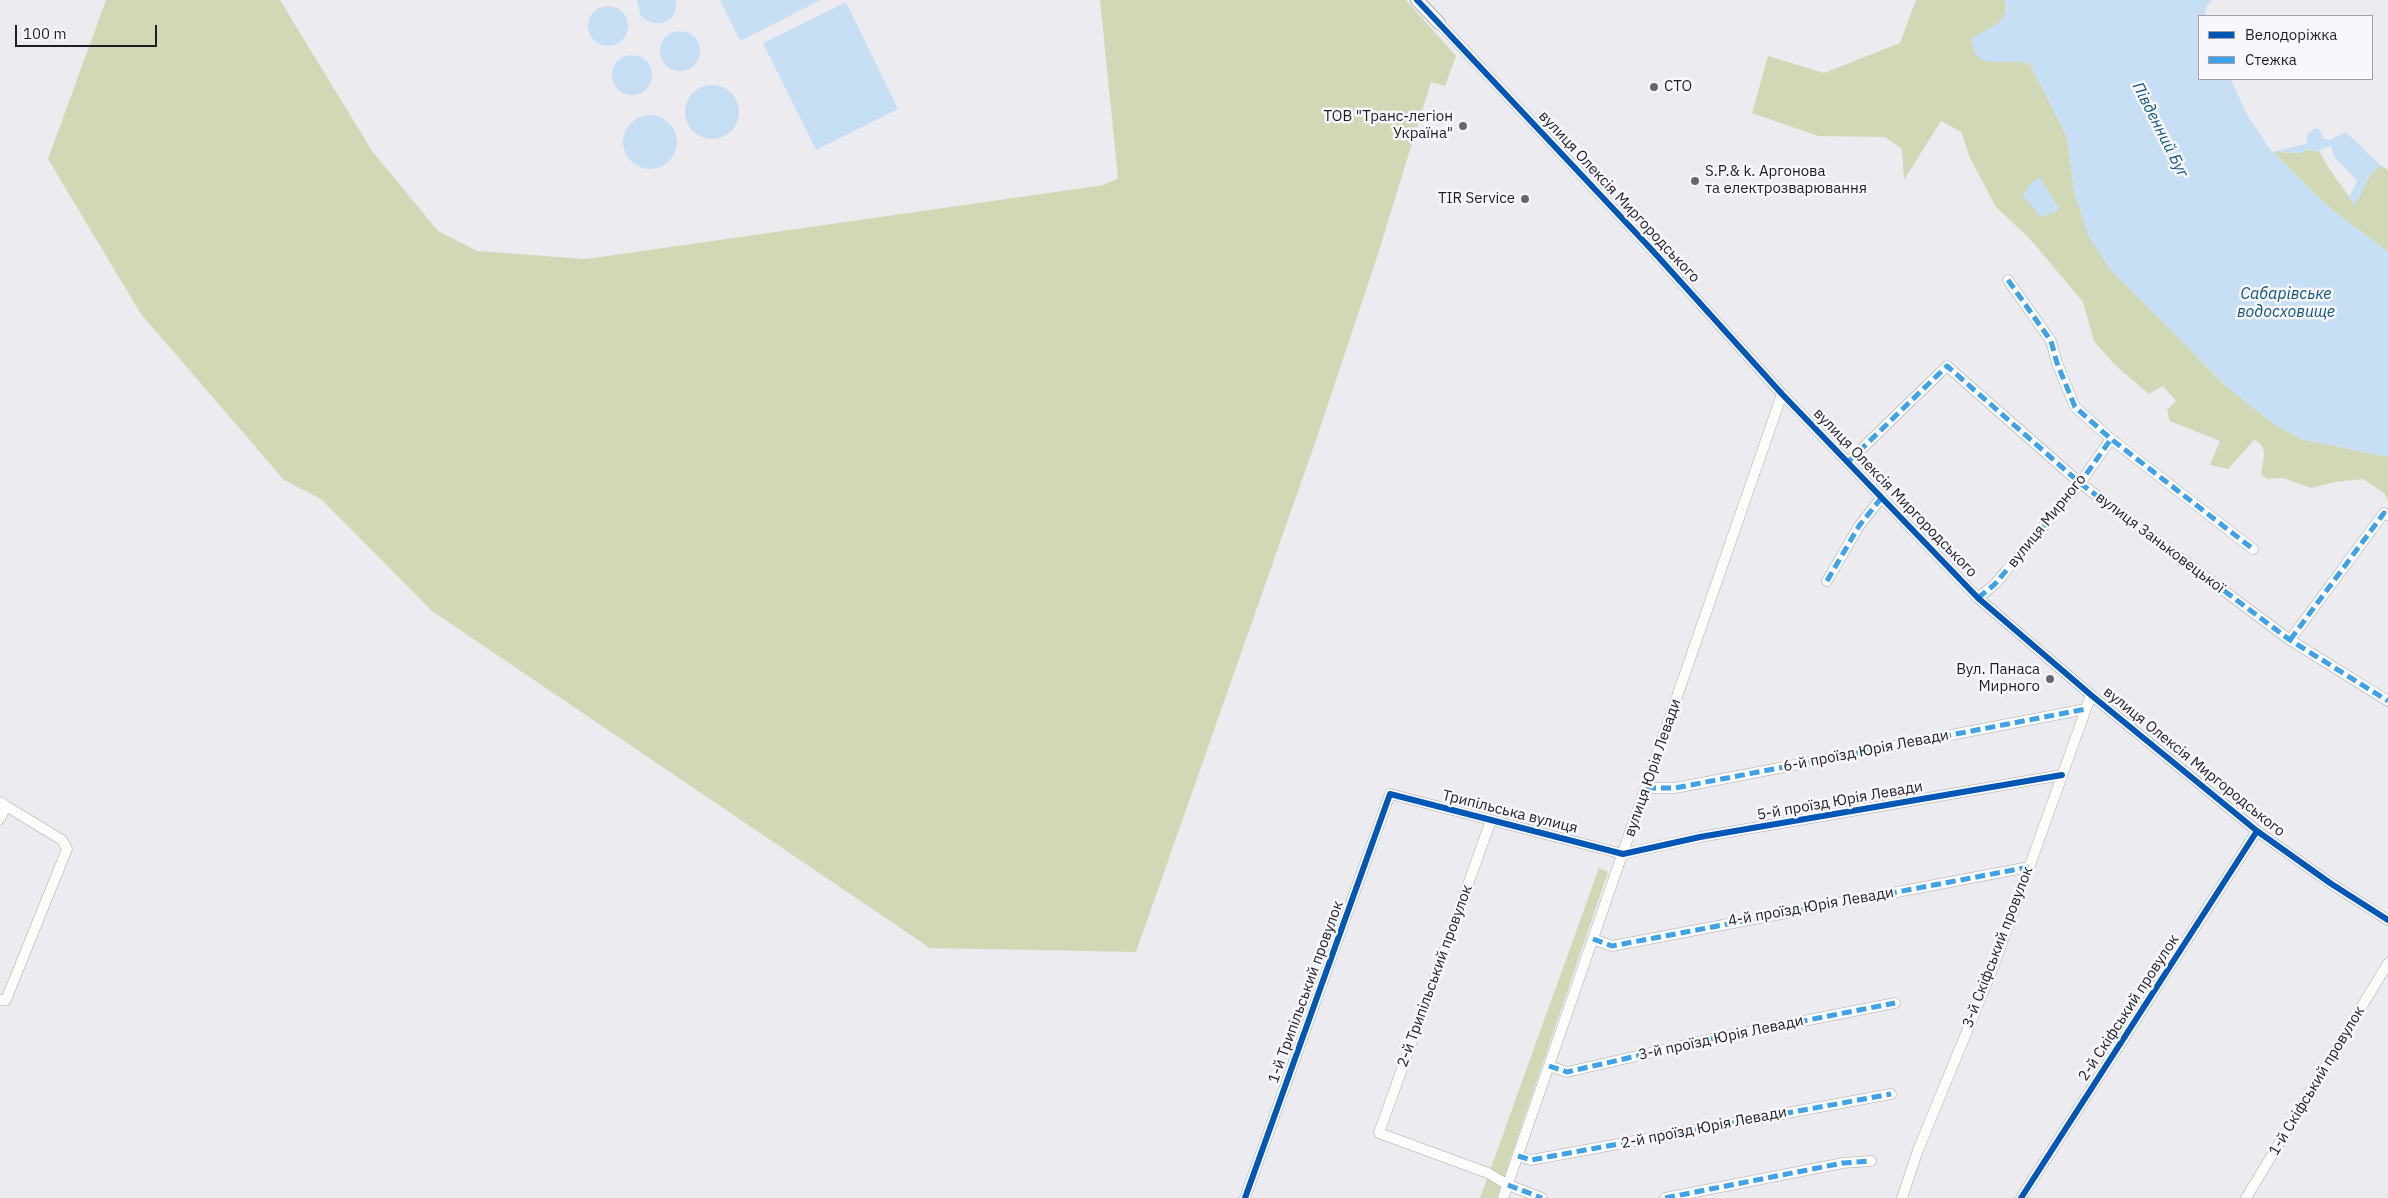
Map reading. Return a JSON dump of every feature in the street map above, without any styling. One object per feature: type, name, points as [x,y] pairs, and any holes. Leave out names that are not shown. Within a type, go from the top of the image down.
[{"type":"street","points":[[1418,0],[1439,23]]},
{"type":"street","name":"вулиця Олексія Миргородського","points":[[1439,23],[1651,248],[1782,394],[1978,598],[2091,695],[2257,831],[2330,883],[2388,920]]},
{"type":"street","points":[[2008,280],[2051,341],[2057,363],[2075,407],[2111,439],[2253,549]]},
{"type":"street","name":"вулиця Заньковецької","points":[[1848,462],[1946,366],[2080,483],[2290,640],[2388,701]]},
{"type":"street","name":"вулиця Юрія Левади","points":[[1503,1198],[1782,394]]},
{"type":"street","name":"вулиця Мирного","points":[[1978,598],[1995,584],[2080,483],[2111,439]]},
{"type":"street","points":[[1827,581],[1860,526],[1882,497]]},
{"type":"street","points":[[2290,640],[2384,513],[2388,515]]},
{"type":"street","name":"3-й Скіфський провулок","points":[[1902,1198],[1918,1150],[1992,968],[2091,695]]},
{"type":"street","name":"6-й проїзд Юрія Левади","points":[[1646,788],[1675,788],[2086,709]]},
{"type":"street","name":"5-й проїзд Юрія Левади","points":[[1623,854],[1700,837],[2062,775]]},
{"type":"street","name":"Трипільська вулиця","points":[[1390,794],[1623,854]]},
{"type":"street","name":"1-й Трипільський провулок","points":[[1245,1198],[1390,794]]},
{"type":"street","points":[[0,820],[3,804],[62,840],[67,849],[3,1000]]},
{"type":"street","name":"2-й Трипільський провулок","points":[[1491,820],[1379,1133],[1488,1173],[1508,1185]]},
{"type":"street","name":"2-й Скіфський провулок","points":[[2021,1198],[2257,831]]},
{"type":"street","name":"4-й проїзд Юрія Левади","points":[[1593,939],[1612,946],[2029,867]]},
{"type":"street","name":"1-й Скіфський провулок","points":[[2246,1198],[2388,963]]},
{"type":"street","name":"3-й проїзд Юрія Левади","points":[[1549,1066],[1567,1072],[1711,1038],[1895,1003]]},
{"type":"street","name":"2-й проїзд Юрія Левади","points":[[1518,1156],[1531,1160],[1891,1094]]},
{"type":"street","points":[[1665,1198],[1843,1163],[1871,1161]]},
{"type":"street","points":[[1508,1185],[1542,1198]]},
{"type":"green space","points":[[106,0],[280,0],[372,151],[438,231],[477,251],[586,259],[1104,185],[1118,178],[1100,0],[1406,0],[1456,56],[1445,86],[1431,82],[1377,257],[1316,440],[1136,952],[930,948],[432,611],[321,499],[284,480],[141,314],[48,159]]},
{"type":"green space","points":[[1916,0],[2005,0],[2005,15],[1994,26],[2003,62],[2019,61],[2030,64],[2067,137],[2075,196],[2109,268],[2227,387],[2274,424],[2301,439],[2388,457],[2388,501],[2384,493],[2363,479],[2334,482],[2311,488],[2283,478],[2267,479],[2261,474],[2264,459],[2262,446],[2254,440],[2228,469],[2210,465],[2220,441],[2170,421],[2167,410],[2176,401],[2163,386],[2149,394],[2115,365],[2094,341],[2083,302],[2030,239],[1996,207],[1970,158],[1961,132],[1941,121],[1904,180],[1902,149],[1885,137],[1818,136],[1752,113],[1768,56],[1824,73],[1900,43]]},
{"type":"green space","points":[[2309,149],[2319,151],[2331,172],[2355,204],[2370,175],[2380,165],[2388,170],[2388,252],[2327,206],[2273,152],[2300,153]]},
{"type":"green space","points":[[1599,868],[1608,872],[1497,1198],[1480,1198]]},
{"type":"water","points":[[637,0],[676,0],[676,8],[670,19],[665,22],[652,23],[640,15]]},
{"type":"water","points":[[720,0],[821,0],[740,41]]},
{"type":"water","name":"Сабарівське водосховище","points":[[2005,0],[2212,0],[2206,7],[2205,15],[2198,15],[2198,80],[2231,80],[2246,113],[2272,152],[2306,144],[2308,133],[2316,128],[2320,130],[2323,138],[2329,140],[2346,132],[2380,165],[2370,175],[2355,205],[2349,197],[2357,181],[2334,156],[2331,146],[2314,152],[2308,149],[2300,153],[2273,152],[2327,206],[2388,252],[2388,457],[2301,439],[2274,424],[2227,387],[2109,268],[2089,237],[2075,196],[2067,137],[2030,64],[1988,61],[1976,55],[1971,39],[2000,22],[2007,9]]},
{"type":"water","points":[[846,2],[898,109],[816,150],[763,43]]},
{"type":"water","points":[[604,6],[612,6],[619,9],[625,15],[628,26],[625,37],[619,43],[612,46],[604,46],[597,43],[591,37],[588,30],[588,22],[591,15],[597,9]]},
{"type":"water","points":[[676,31],[684,31],[691,34],[697,40],[700,51],[697,62],[691,68],[684,71],[676,71],[669,68],[663,62],[660,55],[660,47],[663,40],[669,34]]},
{"type":"water","points":[[632,55],[643,58],[649,64],[652,75],[649,86],[643,92],[632,95],[621,92],[615,86],[612,75],[615,64],[621,58]]},
{"type":"water","points":[[712,85],[722,87],[731,93],[737,102],[739,112],[737,122],[731,131],[722,137],[712,139],[702,137],[693,131],[687,122],[685,112],[687,102],[693,93],[702,87]]},
{"type":"water","points":[[650,115],[660,117],[669,123],[675,132],[677,142],[675,152],[669,161],[660,167],[650,169],[640,167],[631,161],[625,152],[623,142],[625,132],[631,123],[640,117]]},
{"type":"water","points":[[2039,177],[2059,208],[2056,212],[2041,217],[2023,196],[2030,184]]},
{"type":"marked path","points":[[2008,280],[2051,341],[2057,363],[2075,407],[2111,439],[2253,549]]},
{"type":"marked path","points":[[1848,462],[1947,366],[2080,483],[2290,640],[2388,701]]},
{"type":"marked path","points":[[1978,598],[1995,584],[2080,483],[2111,439]]},
{"type":"marked path","points":[[1827,581],[1859,526],[1882,497]]},
{"type":"marked path","points":[[2290,640],[2384,513],[2388,515]]},
{"type":"marked path","points":[[1646,788],[1675,788],[2086,709]]},
{"type":"marked path","points":[[1593,939],[1612,946],[2029,867]]},
{"type":"marked path","points":[[1549,1066],[1567,1072],[1711,1039],[1895,1003]]},
{"type":"marked path","points":[[1518,1156],[1531,1160],[1891,1094]]},
{"type":"marked path","points":[[1665,1198],[1843,1163],[1871,1161]]},
{"type":"marked path","points":[[1508,1185],[1542,1198]]},
{"type":"cycle path","points":[[1417,0],[1651,249],[1782,394],[1978,598],[2091,695],[2257,831],[2330,883],[2388,920]]},
{"type":"cycle path","points":[[1245,1198],[1390,794],[1623,854],[1700,837],[2062,775]]},
{"type":"cycle path","points":[[2021,1198],[2257,831]]},
{"type":"place","name":"СТО","points":[[1654,87]]},
{"type":"place","name":"ТОВ \"Транс-легіон Україна\"","points":[[1463,126]]},
{"type":"place","name":"S.P.& k. Аргонова та електрозварювання","points":[[1695,181]]},
{"type":"place","name":"TIR Service","points":[[1525,199]]},
{"type":"place","name":"Вул. Панаса Мирного","points":[[2050,679]]},
{"type":"water label","name":"Південний Буг","points":[[2160,130]]}]
